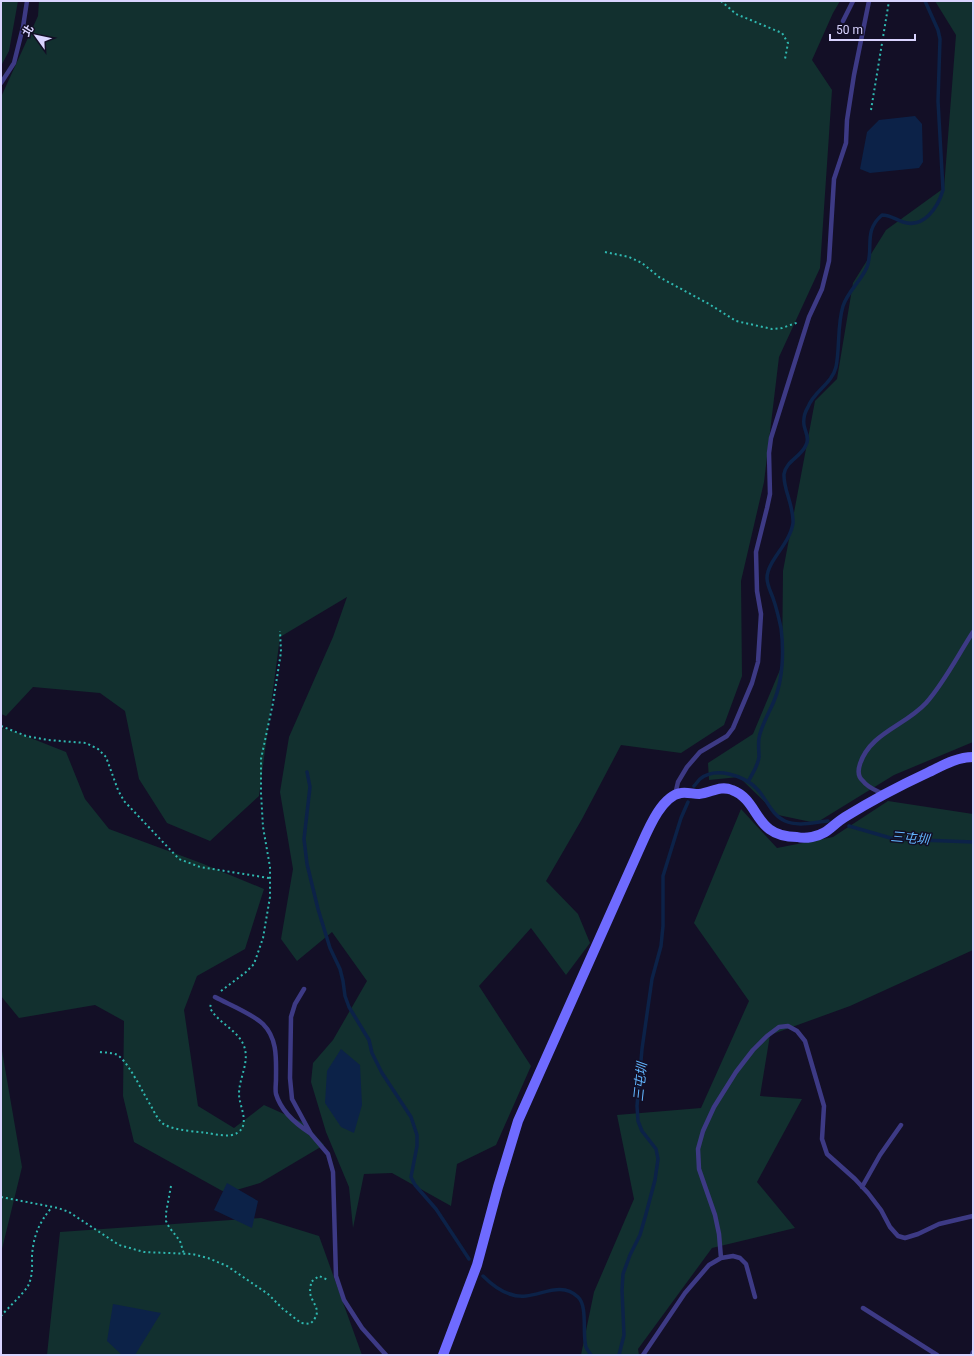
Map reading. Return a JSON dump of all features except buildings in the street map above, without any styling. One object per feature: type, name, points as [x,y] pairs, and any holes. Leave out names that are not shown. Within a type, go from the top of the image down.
[{"type":"street","points":[[443,1355],[477,1265],[518,1121],[638,852],[666,801],[675,795],[682,793],[701,794],[719,788],[730,789],[742,795],[766,828],[787,837],[811,838],[828,831],[843,818],[883,794],[949,763],[967,757],[973,757]]},
{"type":"lane","points":[[1,83],[14,63],[23,27],[27,1]]},
{"type":"lane","points":[[843,21],[853,1]]},
{"type":"lane","points":[[675,795],[678,782],[687,767],[700,752],[727,736],[733,728],[752,683],[758,662],[761,614],[757,591],[756,552],[768,508],[770,494],[769,453],[771,438],[809,317],[822,289],[829,261],[834,179],[846,143],[854,76],[869,1]]},
{"type":"lane","points":[[883,794],[868,786],[861,780],[858,771],[863,756],[879,737],[914,714],[933,695],[973,632]]},
{"type":"lane","points":[[304,989],[295,1004],[292,1017],[290,1078],[292,1099],[311,1134],[328,1154],[333,1172],[336,1276],[344,1300],[362,1328],[386,1355]]},
{"type":"lane","points":[[215,996],[263,1024],[268,1031],[274,1042],[276,1052],[276,1094],[285,1112],[298,1125],[311,1134]]},
{"type":"lane","points":[[721,1258],[719,1234],[715,1216],[699,1169],[698,1149],[703,1131],[714,1107],[736,1072],[753,1050],[767,1036],[779,1027],[788,1026],[797,1031],[805,1042],[824,1106],[822,1139],[827,1154],[862,1187],[881,1210],[890,1227],[898,1236],[905,1238],[939,1224],[973,1216]]},
{"type":"lane","points":[[862,1187],[880,1155],[901,1126]]},
{"type":"lane","points":[[643,1355],[692,1283],[709,1265],[721,1258],[733,1256],[740,1258],[746,1264],[755,1297]]},
{"type":"lane","points":[[863,1308],[938,1355]]},
{"type":"path","points":[[721,1],[736,14],[782,33],[788,43],[785,59]]},
{"type":"path","points":[[871,110],[889,1]]},
{"type":"path","points":[[605,252],[629,257],[642,263],[659,277],[709,304],[736,322],[772,329],[782,328],[809,317]]},
{"type":"path","points":[[100,1052],[113,1053],[120,1057],[131,1072],[158,1119],[165,1125],[184,1130],[227,1135],[236,1134],[243,1128],[244,1122],[239,1096],[239,1087],[246,1062],[244,1045],[235,1033],[213,1014],[210,1008],[211,1002],[219,992],[246,972],[254,964],[263,938],[270,897],[270,867],[263,827],[260,792],[261,759],[273,703],[281,652],[280,631]]},
{"type":"path","points":[[1,726],[26,736],[48,740],[86,743],[98,749],[106,757],[118,790],[124,801],[179,859],[200,867],[269,878]]},
{"type":"path","points":[[171,1186],[166,1221],[180,1241],[184,1254]]},
{"type":"path","points":[[1,1197],[52,1207],[69,1212],[119,1245],[144,1252],[192,1254],[208,1258],[227,1266],[268,1294],[283,1309],[301,1323],[310,1324],[315,1319],[317,1306],[310,1292],[312,1282],[319,1276],[328,1280],[332,1285]]},
{"type":"path","points":[[1,1316],[27,1286],[31,1275],[36,1232],[42,1220],[52,1207]]},
{"type":"green space","points":[[1,1],[18,1],[9,51],[1,66]]},
{"type":"green space","points":[[39,1],[840,1],[812,60],[832,90],[820,268],[779,357],[764,482],[741,581],[742,676],[724,725],[681,753],[621,745],[582,819],[546,881],[578,914],[590,943],[566,975],[531,928],[479,986],[531,1066],[496,1145],[457,1164],[451,1206],[392,1173],[364,1174],[353,1228],[349,1187],[326,1132],[311,1082],[313,1063],[333,1040],[367,981],[332,932],[297,961],[281,939],[293,869],[280,792],[289,737],[333,637],[347,597],[280,637],[259,796],[210,841],[167,823],[139,779],[125,711],[100,693],[33,687],[6,716],[1,714],[1,97],[38,16]]},
{"type":"green space","points":[[935,1],[973,1],[973,742],[894,775],[816,823],[778,815],[739,777],[709,780],[708,763],[753,734],[782,665],[783,571],[815,401],[837,379],[853,283],[886,230],[944,188],[956,35]]},
{"type":"green space","points":[[1,728],[13,731],[66,752],[85,799],[109,829],[201,863],[264,889],[245,949],[197,976],[184,1010],[198,1106],[234,1128],[264,1105],[304,1123],[324,1145],[260,1183],[226,1193],[134,1142],[123,1096],[124,1021],[95,1005],[19,1018],[1,996]]},
{"type":"green space","points":[[888,801],[973,814],[973,950],[850,1006],[770,1035],[760,1096],[802,1099],[757,1182],[795,1228],[712,1248],[638,1349],[639,1355],[581,1355],[594,1292],[634,1199],[617,1115],[701,1108],[749,1001],[694,923],[741,809],[777,848],[833,837]]},
{"type":"green space","points":[[1,1045],[22,1167],[1,1253]]},
{"type":"green space","points":[[261,1218],[319,1236],[362,1355],[47,1355],[60,1232]]},
{"type":"water","points":[[915,116],[922,124],[923,162],[919,168],[870,173],[860,169],[867,132],[879,120]]},
{"type":"water","points":[[341,1049],[360,1065],[362,1105],[354,1133],[341,1127],[325,1103],[327,1071]]},
{"type":"water","points":[[227,1183],[258,1201],[252,1228],[214,1210]]},
{"type":"water","points":[[113,1304],[161,1313],[135,1355],[122,1355],[107,1341]]},
{"type":"waterway","points":[[748,782],[757,764],[759,757],[760,733],[777,693],[781,675],[781,628],[767,578],[771,565],[788,538],[793,523],[792,510],[784,480],[785,470],[801,453],[807,442],[804,415],[811,401],[834,373],[843,306],[867,267],[871,233],[876,221],[882,215],[911,223],[924,219],[938,203],[943,190],[938,101],[940,39],[938,30],[925,1]]},
{"type":"waterway","points":[[307,772],[310,787],[304,839],[307,864],[318,909],[330,948],[340,969],[345,996],[349,1007],[369,1040],[372,1053],[382,1073],[411,1117],[417,1135],[417,1146],[411,1177],[415,1185],[436,1209],[469,1259]]},
{"type":"waterway","name":"三屯圳","points":[[694,786],[700,779],[707,775],[714,773],[730,774],[752,784],[776,815],[785,821],[795,824],[828,821]]},
{"type":"waterway","name":"三屯圳","points":[[619,1355],[624,1335],[622,1290],[623,1274],[640,1235],[655,1180],[658,1159],[656,1149],[642,1131],[638,1121],[637,1106],[642,1049],[652,979],[661,946],[663,926],[663,876],[681,818],[688,802]]},
{"type":"waterway","name":"三屯圳","points":[[849,826],[894,839],[973,842]]},
{"type":"waterway","points":[[483,1276],[497,1288],[514,1295],[526,1296],[553,1290],[566,1290],[578,1297],[581,1301],[584,1313],[586,1347],[591,1355]]}]
